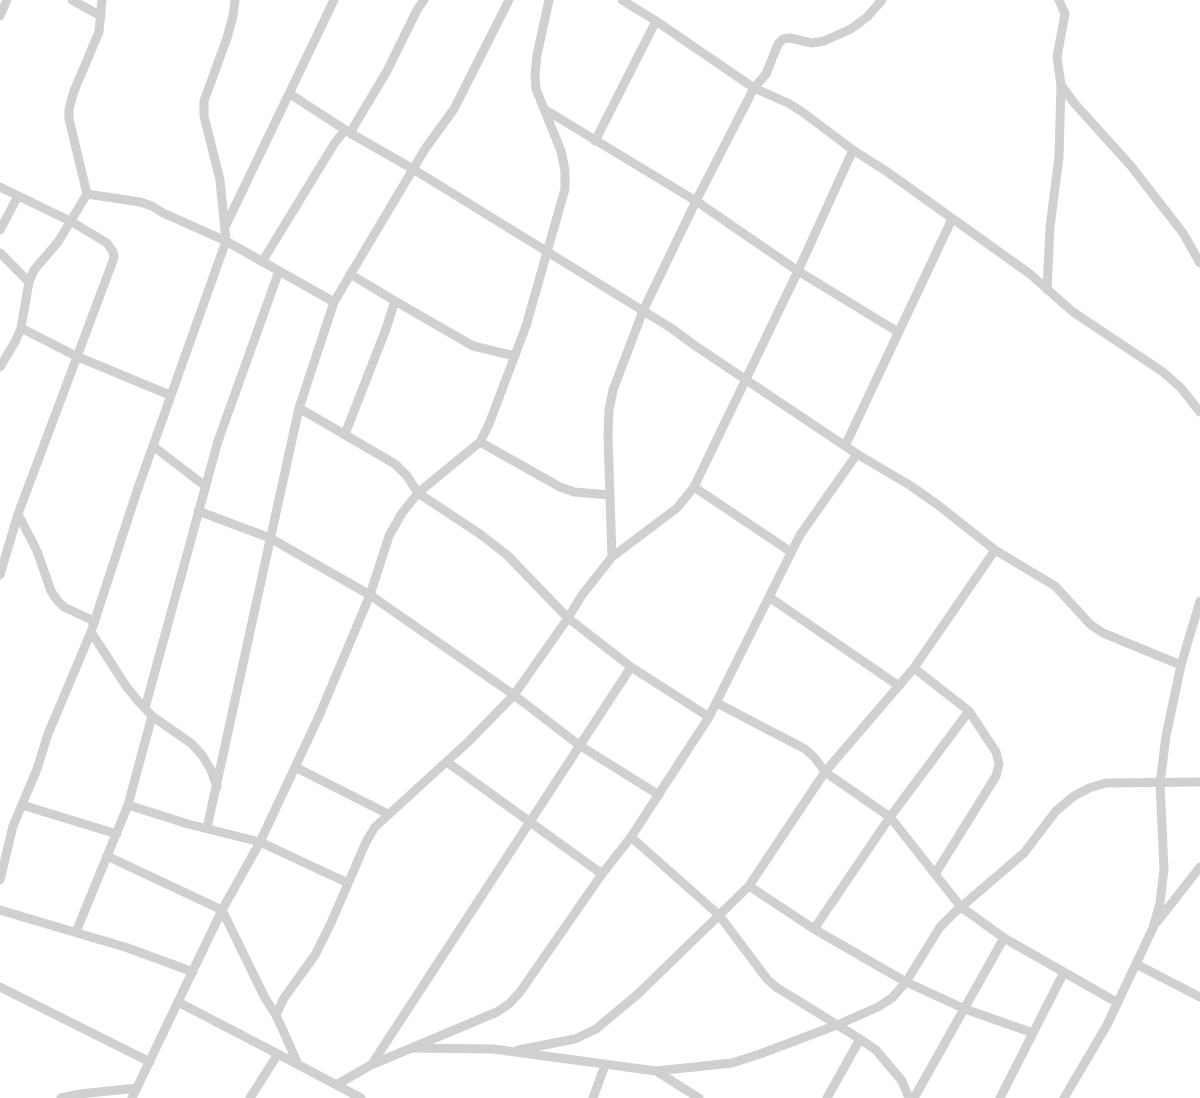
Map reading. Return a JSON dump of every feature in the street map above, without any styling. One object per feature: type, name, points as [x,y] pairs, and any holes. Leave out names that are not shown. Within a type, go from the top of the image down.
[{"type":"street","points":[[0,16],[7,0]]},
{"type":"street","points":[[72,0],[101,16]]},
{"type":"street","points":[[0,367],[21,328],[29,282],[34,270],[72,222],[88,194],[69,119],[69,109],[74,91],[99,32],[102,0]]},
{"type":"street","points":[[0,880],[14,826],[37,769],[48,734],[91,632],[170,395],[226,241],[218,172],[204,116],[204,101],[227,38],[235,0]]},
{"type":"street","points":[[225,227],[334,0]]},
{"type":"street","points":[[262,262],[334,144],[347,132],[387,71],[417,10],[424,0]]},
{"type":"street","points":[[207,828],[299,408],[334,302],[425,149],[454,109],[509,0]]},
{"type":"street","points":[[132,1098],[222,910],[260,842],[295,768],[370,596],[388,536],[402,513],[418,493],[480,442],[489,424],[515,356],[526,326],[564,189],[565,170],[561,151],[536,89],[537,55],[549,0]]},
{"type":"street","points":[[622,0],[754,88],[788,103],[1030,274],[1073,312],[1163,372],[1181,388],[1200,412]]},
{"type":"street","points":[[612,557],[609,410],[613,390],[643,311],[696,201],[754,88],[766,74],[778,44],[783,39],[790,38],[812,43],[824,41],[851,29],[882,0]]},
{"type":"street","points":[[1047,290],[1050,227],[1059,157],[1061,85],[1058,58],[1065,14],[1059,0]]},
{"type":"street","points":[[595,141],[656,21]]},
{"type":"street","points":[[1061,85],[1075,104],[1143,181],[1183,233],[1200,263]]},
{"type":"street","points":[[290,94],[347,132],[413,169],[671,328],[844,446],[928,498],[995,550],[1055,586],[1091,625],[1103,633],[1181,665]]},
{"type":"street","points":[[544,109],[696,201],[798,270],[898,332]]},
{"type":"street","points":[[276,1016],[284,998],[315,955],[366,842],[375,827],[447,762],[514,695],[582,595],[612,557],[677,508],[694,487],[708,461],[853,150]]},
{"type":"street","points":[[0,187],[72,222],[107,243],[113,252],[114,258],[18,514],[0,575]]},
{"type":"street","points":[[88,194],[140,202],[226,241],[334,302]]},
{"type":"street","points":[[0,230],[18,196]]},
{"type":"street","points":[[844,446],[952,219]]},
{"type":"street","points":[[0,253],[29,282]]},
{"type":"street","points":[[145,708],[218,441],[279,271]]},
{"type":"street","points":[[350,274],[472,346],[515,356]]},
{"type":"street","points":[[345,434],[386,329],[394,301]]},
{"type":"street","points":[[21,328],[78,357],[170,395]]},
{"type":"street","points":[[299,408],[395,464],[407,476],[418,493],[480,534],[507,555],[568,618],[631,667],[709,717]]},
{"type":"street","points":[[480,442],[560,487],[574,492],[610,496]]},
{"type":"street","points":[[153,446],[205,486]]},
{"type":"street","points":[[336,1085],[371,1065],[497,1012],[509,1004],[520,992],[602,874],[631,836],[709,717],[800,535],[857,454]]},
{"type":"street","points":[[694,487],[791,552]]},
{"type":"street","points":[[198,511],[270,538],[370,596],[514,695],[579,744],[659,795]]},
{"type":"street","points":[[18,514],[37,551],[51,591],[57,600],[64,606],[94,621]]},
{"type":"street","points":[[510,1051],[575,1039],[596,1029],[638,994],[749,886],[825,772],[914,668],[995,550]]},
{"type":"street","points":[[769,597],[899,686]]},
{"type":"street","points":[[1059,1098],[1066,1094],[1108,1025],[1152,928],[1160,904],[1164,869],[1160,783],[1166,736],[1181,665],[1200,601]]},
{"type":"street","points":[[91,632],[126,686],[152,716],[192,744],[211,770],[217,787]]},
{"type":"street","points":[[371,1065],[631,667]]},
{"type":"street","points":[[914,668],[969,711],[996,752],[999,764],[996,776],[935,874]]},
{"type":"street","points":[[717,703],[805,750],[815,758],[825,772],[890,817],[961,907],[1004,938],[1118,1003]]},
{"type":"street","points":[[814,929],[890,817],[969,711]]},
{"type":"street","points":[[76,932],[128,805],[152,716]]},
{"type":"street","points":[[447,762],[602,874]]},
{"type":"street","points":[[295,768],[388,814]]},
{"type":"street","points":[[413,1048],[476,1048],[510,1051],[656,1071],[732,1063],[760,1054],[837,1025],[892,998],[906,982],[940,927],[1024,853],[1056,812],[1074,796],[1089,788],[1106,783],[1200,782]]},
{"type":"street","points":[[128,805],[188,824],[260,842],[348,883]]},
{"type":"street","points":[[22,806],[117,834]]},
{"type":"street","points":[[631,836],[719,915],[767,979],[776,987],[860,1038],[876,1050],[902,1081],[909,1098]]},
{"type":"street","points":[[107,856],[222,910],[265,998],[276,1016],[298,1064]]},
{"type":"street","points":[[1152,928],[1200,866]]},
{"type":"street","points":[[749,886],[814,929],[906,982],[965,1009],[1033,1033]]},
{"type":"street","points":[[0,910],[128,948],[193,972]]},
{"type":"street","points":[[914,1098],[1004,938]]},
{"type":"street","points":[[1136,964],[1200,997]]},
{"type":"street","points":[[1000,1098],[1064,972]]},
{"type":"street","points":[[0,988],[150,1062]]},
{"type":"street","points":[[178,1002],[358,1097]]},
{"type":"street","points":[[827,1098],[860,1038]]},
{"type":"street","points":[[250,1098],[278,1054]]},
{"type":"street","points":[[593,1098],[605,1065]]},
{"type":"street","points":[[656,1071],[699,1098]]},
{"type":"street","points":[[61,1098],[137,1088]]}]
